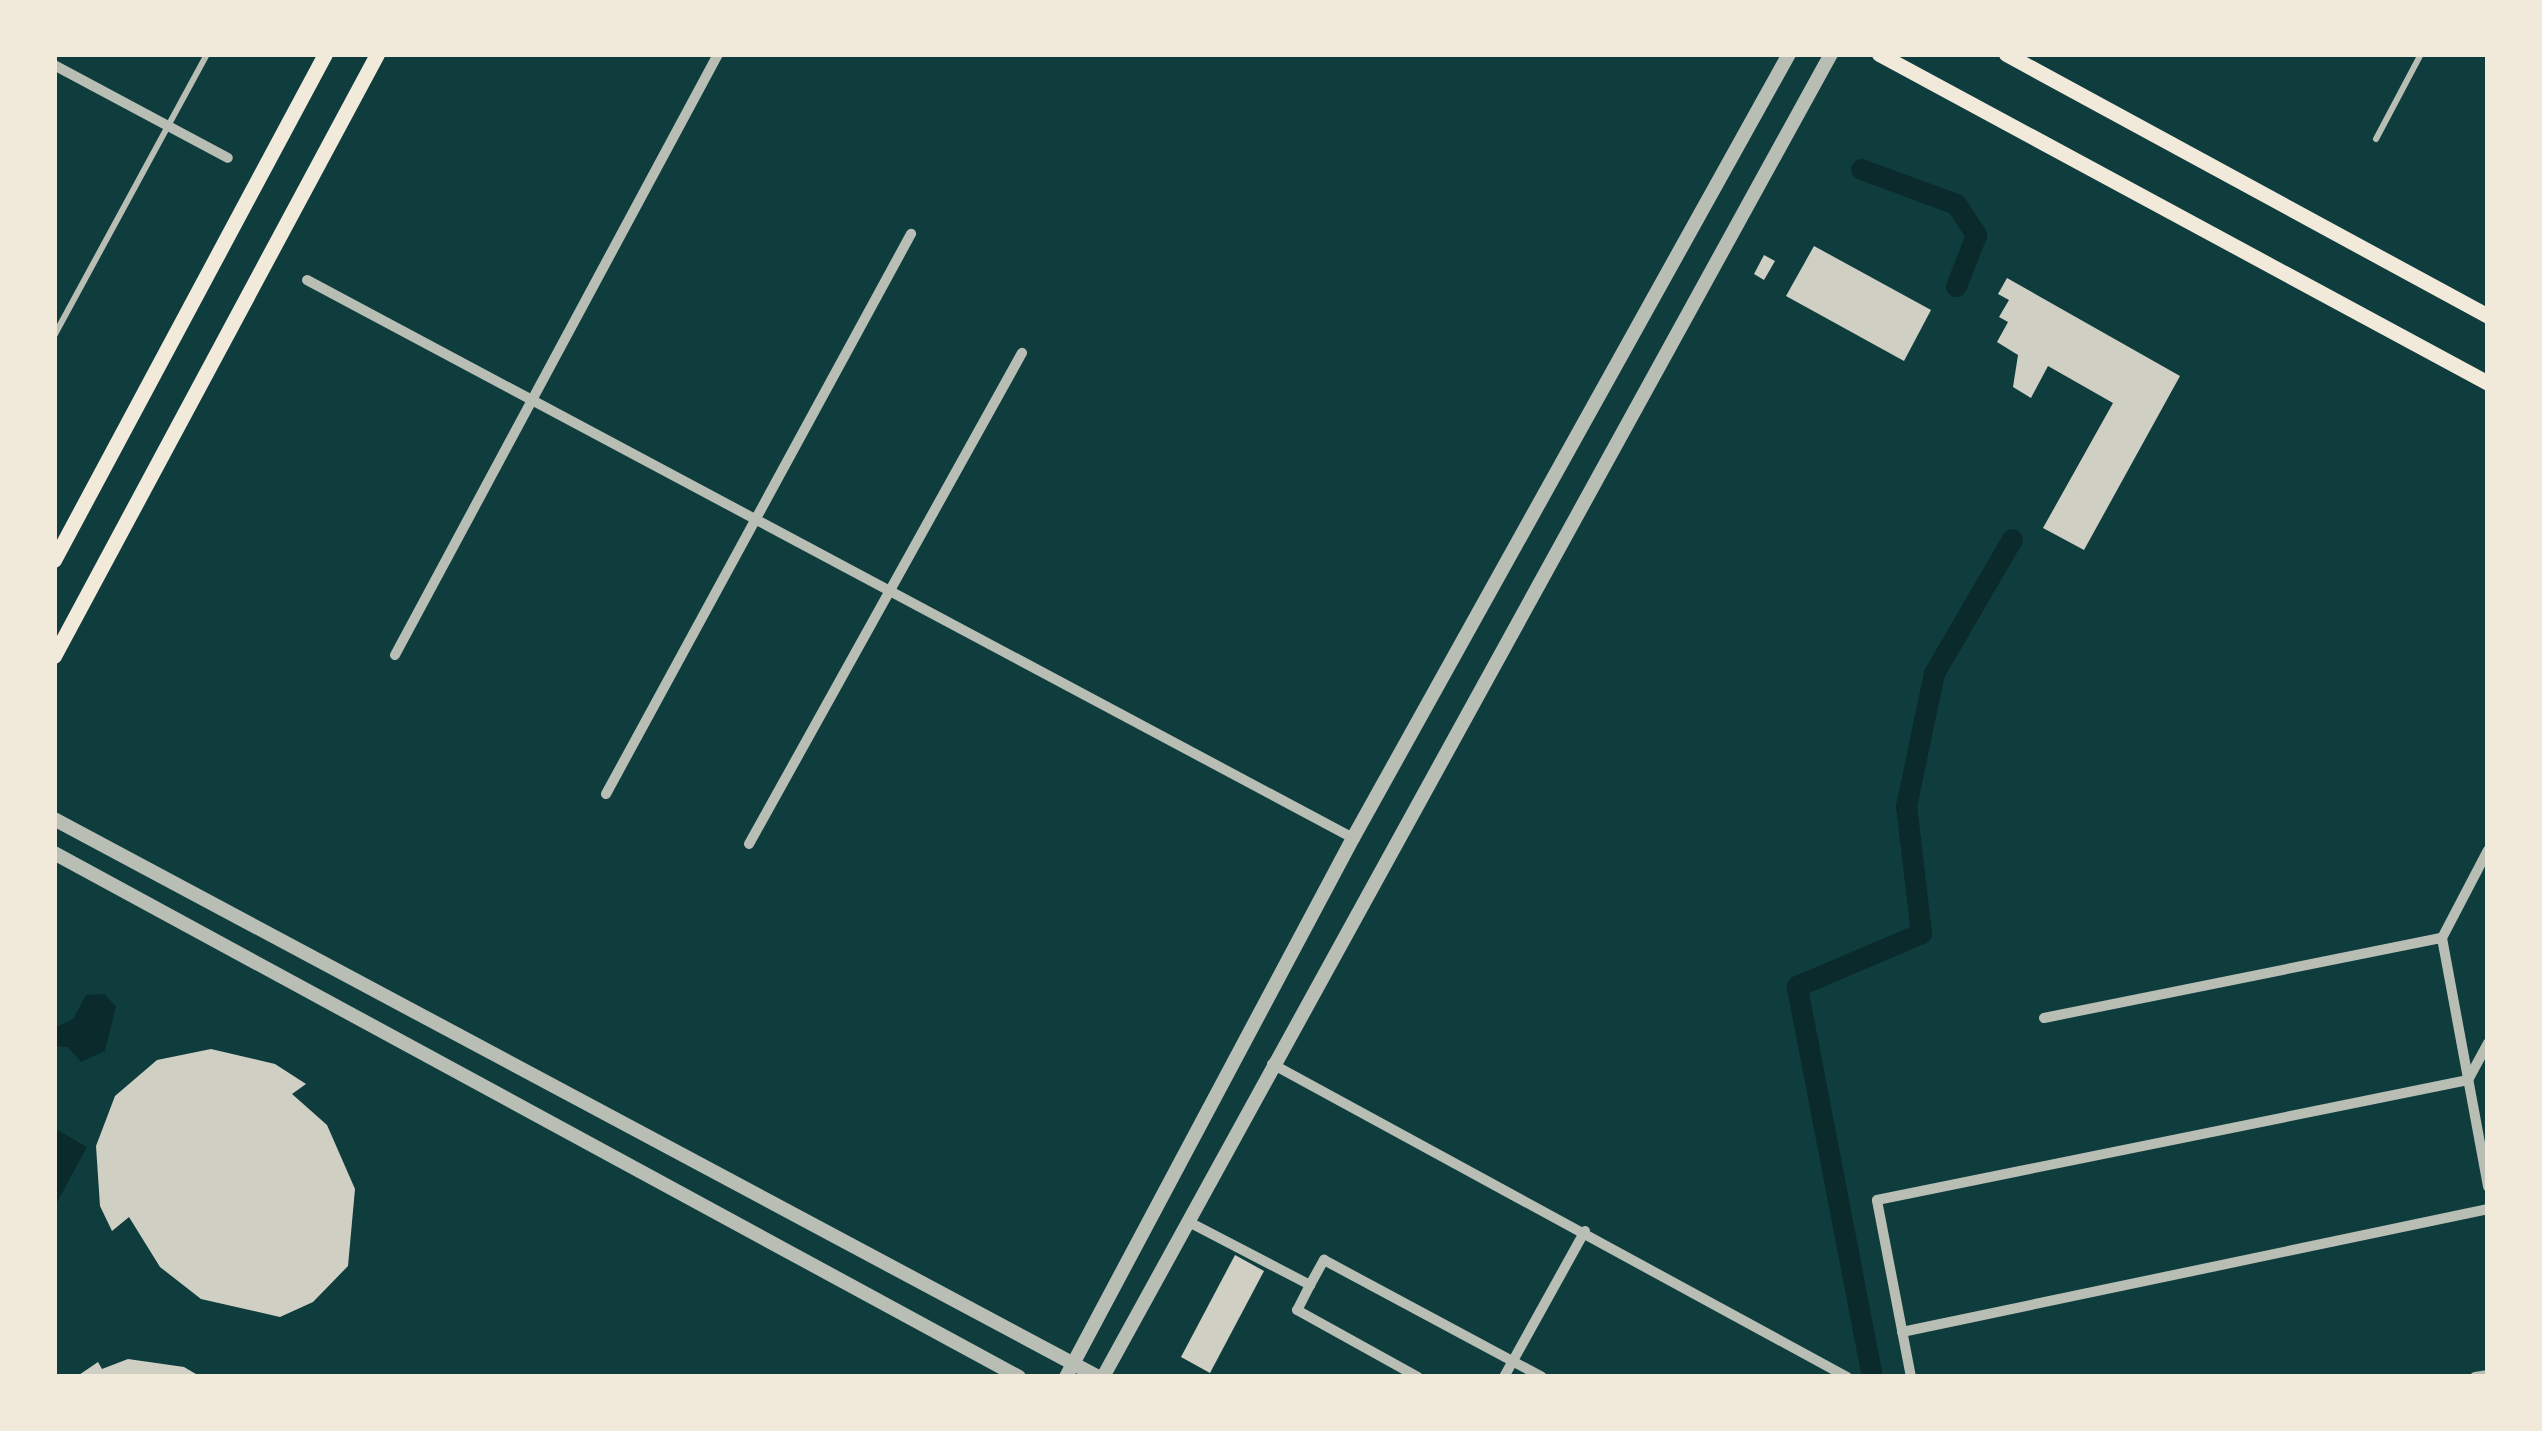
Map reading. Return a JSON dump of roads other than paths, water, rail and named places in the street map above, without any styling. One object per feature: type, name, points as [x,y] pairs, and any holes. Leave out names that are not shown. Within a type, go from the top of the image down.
[{"type":"main road","points":[[54,560],[325,54]]},
{"type":"main road","points":[[54,656],[377,54]]},
{"type":"main road","points":[[1879,54],[2488,383]]},
{"type":"main road","points":[[2006,54],[2488,316]]},
{"type":"street","points":[[395,656],[718,54]]},
{"type":"street","points":[[1070,1370],[1353,838],[1789,54]]},
{"type":"street","points":[[54,819],[1070,1370],[1101,1377],[1831,54]]},
{"type":"street","points":[[54,65],[228,158]]},
{"type":"street","points":[[606,794],[911,234]]},
{"type":"street","points":[[307,280],[1353,838]]},
{"type":"street","points":[[749,844],[1022,353]]},
{"type":"street","points":[[2487,1179],[2442,938],[2488,850]]},
{"type":"street","points":[[54,853],[1019,1377]]},
{"type":"street","points":[[2044,1018],[2442,938]]},
{"type":"street","points":[[2468,1080],[2488,1042]]},
{"type":"street","points":[[1271,1063],[1847,1377]]},
{"type":"street","points":[[1911,1377],[1877,1200],[2468,1080]]},
{"type":"street","points":[[1902,1333],[2488,1209]]},
{"type":"street","points":[[1187,1221],[1310,1285]]},
{"type":"street","points":[[1504,1377],[1585,1231]]},
{"type":"street","points":[[1418,1377],[1297,1310],[1324,1260],[1542,1377]]},
{"type":"street","points":[[2475,1377],[2488,1375]]},
{"type":"lane","points":[[54,335],[207,54]]},
{"type":"lane","points":[[2376,139],[2421,54]]},
{"type":"water","points":[[104,994],[116,1006],[105,1051],[81,1062],[68,1047],[54,1046],[54,1028],[73,1019],[86,995]]},
{"type":"water","points":[[54,1128],[87,1147],[55,1206],[54,1206]]},
{"type":"waterway","points":[[1861,169],[1956,204],[1976,235],[1956,286]]},
{"type":"waterway","points":[[1872,1377],[1797,986],[1921,933],[1906,806],[1934,673],[2012,539]]}]
